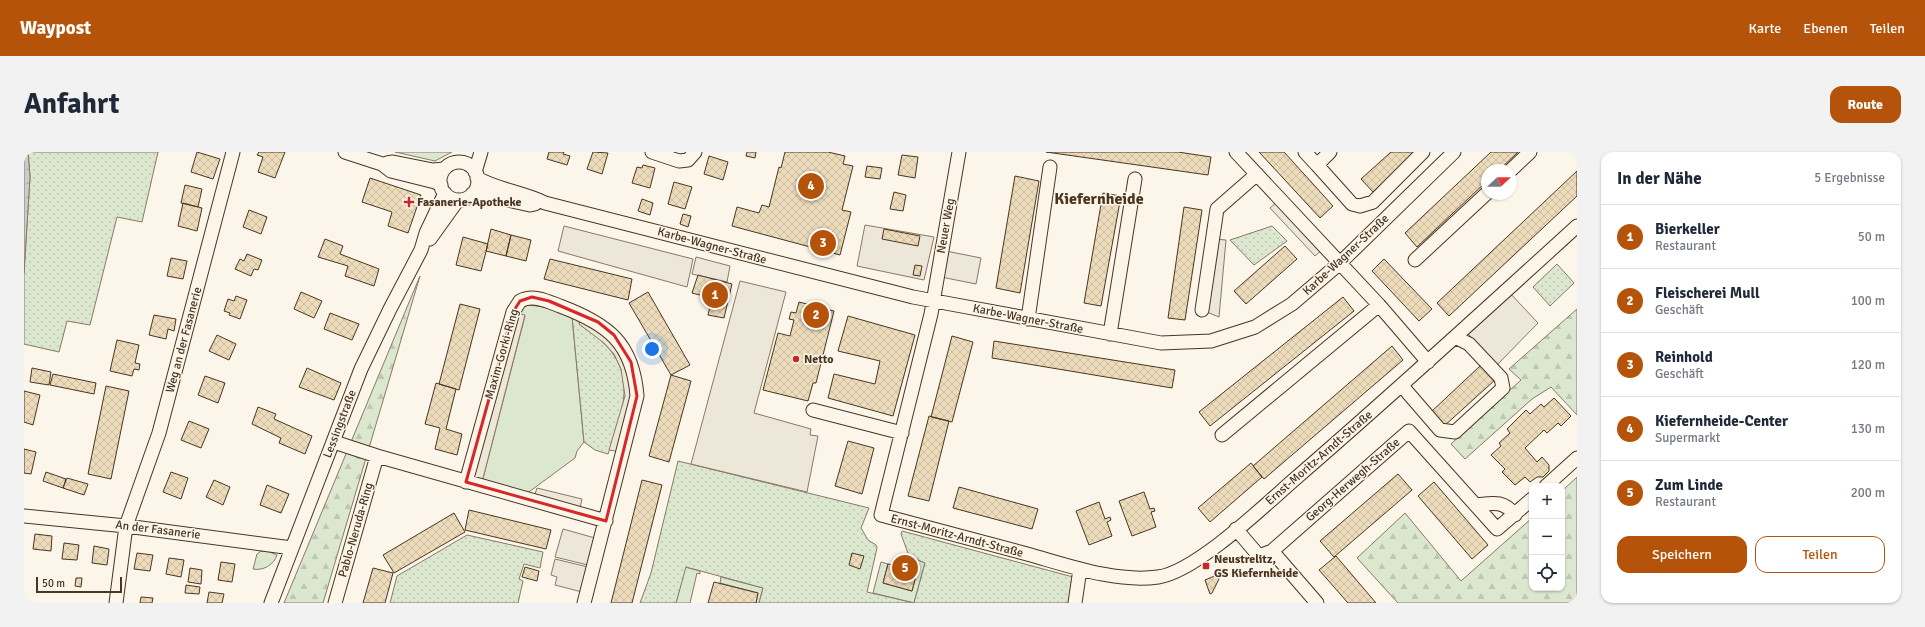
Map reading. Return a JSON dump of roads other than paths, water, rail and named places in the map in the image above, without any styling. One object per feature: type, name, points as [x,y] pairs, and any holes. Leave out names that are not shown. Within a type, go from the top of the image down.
[{"type":"street","name":"Weg an der Fasanerie","points":[[116,603],[126,526],[159,433],[233,152]]},
{"type":"street","points":[[345,152],[382,164],[391,171],[435,182],[452,198],[458,200],[466,198],[472,194],[476,188],[476,175],[481,152]]},
{"type":"street","points":[[652,152],[679,161],[688,160],[695,152]]},
{"type":"street","name":"Neuer Weg","points":[[933,301],[959,152]]},
{"type":"street","points":[[1236,152],[1379,305],[1428,362]]},
{"type":"street","name":"Karbe-Wagner-Straße","points":[[1305,152],[1352,204],[1360,206],[1373,202],[1423,152]]},
{"type":"street","points":[[1317,165],[1330,152]]},
{"type":"street","name":"Karbe-Wagner-Straße","points":[[476,175],[485,182],[532,197],[545,204],[933,301],[1162,343],[1210,341],[1247,330],[1255,327],[1292,304],[1340,263],[1454,152]]},
{"type":"street","points":[[1517,164],[1530,152]]},
{"type":"street","points":[[382,164],[392,162],[433,170],[444,169],[465,157],[476,175]]},
{"type":"street","points":[[1028,319],[1050,167]]},
{"type":"street","points":[[443,189],[441,176],[444,169]]},
{"type":"street","points":[[1202,310],[1217,210],[1257,174]]},
{"type":"street","points":[[1110,334],[1134,179]]},
{"type":"street","name":"Lessingstraße","points":[[421,250],[443,189]]},
{"type":"street","name":"Karbe-Wagner-Straße","points":[[472,194],[482,194],[530,205],[545,204]]},
{"type":"street","points":[[1415,260],[1481,199]]},
{"type":"street","name":"Lessingstraße","points":[[270,603],[362,369],[390,309],[421,250],[458,200]]},
{"type":"street","name":"Ernst-Moritz-Arndt-Straße","points":[[933,301],[881,515],[1080,569],[1140,578],[1158,577],[1170,575],[1202,556],[1236,529],[1402,386],[1577,226]]},
{"type":"street","name":"Maxim-Gorki-Ring","points":[[466,482],[515,306],[520,301],[532,297],[571,310],[598,322],[614,335],[623,347],[631,362],[636,381],[637,396],[584,603]]},
{"type":"street","points":[[1222,435],[1379,305]]},
{"type":"street","points":[[1402,386],[1440,430],[1455,432],[1503,388],[1501,378],[1469,344],[1455,337]]},
{"type":"street","points":[[813,410],[902,433]]},
{"type":"street","name":"Georg-Herwegh-Straße","points":[[1272,551],[1409,431],[1497,529],[1529,502]]},
{"type":"street","points":[[334,442],[466,482],[607,517]]},
{"type":"street","name":"Pablo-Neruda-Ring","points":[[335,603],[377,456]]},
{"type":"street","points":[[1549,483],[1577,458]]},
{"type":"street","points":[[1476,505],[1497,503],[1509,507],[1515,514]]},
{"type":"street","name":"An der Fasanerie","points":[[24,516],[126,526],[292,548]]},
{"type":"street","points":[[1236,529],[1259,556],[1272,551],[1317,603]]},
{"type":"street","points":[[1075,603],[1080,569]]},
{"type":"water","points":[[24,152],[28,152],[30,177],[24,273]]},
{"type":"place","name":"Kiefernheide-Center","points":[[811,186]]},
{"type":"place","name":"Fasanerie-Apotheke","points":[[409,202]]},
{"type":"place","name":"Reinhold","points":[[823,243]]},
{"type":"place","name":"Bierkeller","points":[[715,295]]},
{"type":"place","name":"Fleischerei Mull","points":[[816,315]]},
{"type":"place","name":"Netto","points":[[796,359]]},
{"type":"place","name":"Neustrelitz, GS Kiefernheide","points":[[1206,566]]},
{"type":"place","name":"Zum Linde","points":[[905,568]]},
{"type":"district","name":"Kiefernheide","points":[[1099,199]]}]
